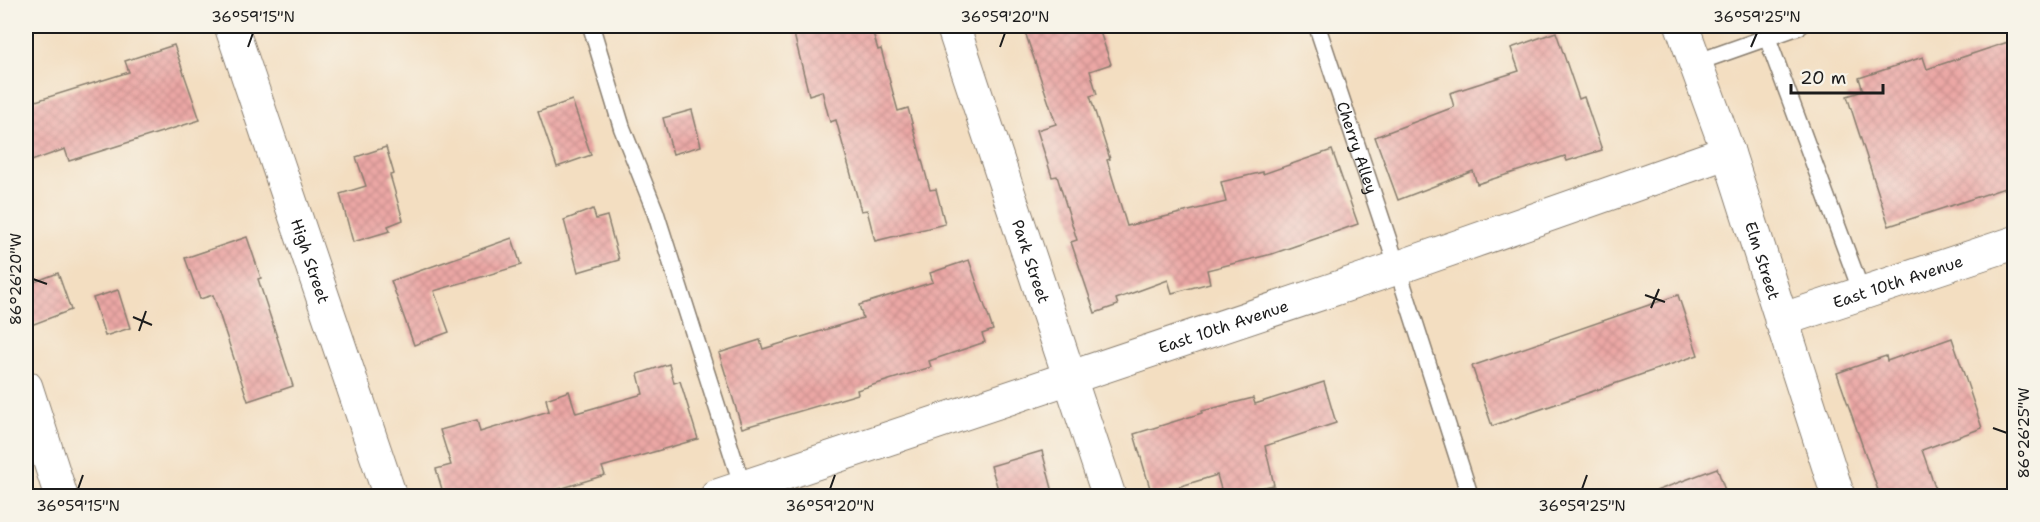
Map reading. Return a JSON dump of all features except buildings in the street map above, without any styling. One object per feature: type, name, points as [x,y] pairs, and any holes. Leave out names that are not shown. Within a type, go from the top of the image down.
[{"type":"street","name":"High Street","points":[[231,26],[390,496]]},
{"type":"street","name":"Park Street","points":[[953,26],[1109,496]]},
{"type":"street","name":"Elm Street","points":[[1682,26],[1728,152],[1838,496]]},
{"type":"street","name":"East 10th Avenue","points":[[730,492],[1397,268],[1728,152]]},
{"type":"street","name":"East 10th Avenue","points":[[1781,320],[2014,243]]},
{"type":"street","points":[[26,387],[61,496]]},
{"type":"lane","points":[[591,26],[622,128],[655,212],[730,492]]},
{"type":"lane","name":"Cherry Alley","points":[[1317,26],[1470,496]]},
{"type":"lane","points":[[1695,63],[1800,26]]},
{"type":"lane","points":[[1767,37],[1862,293]]}]
